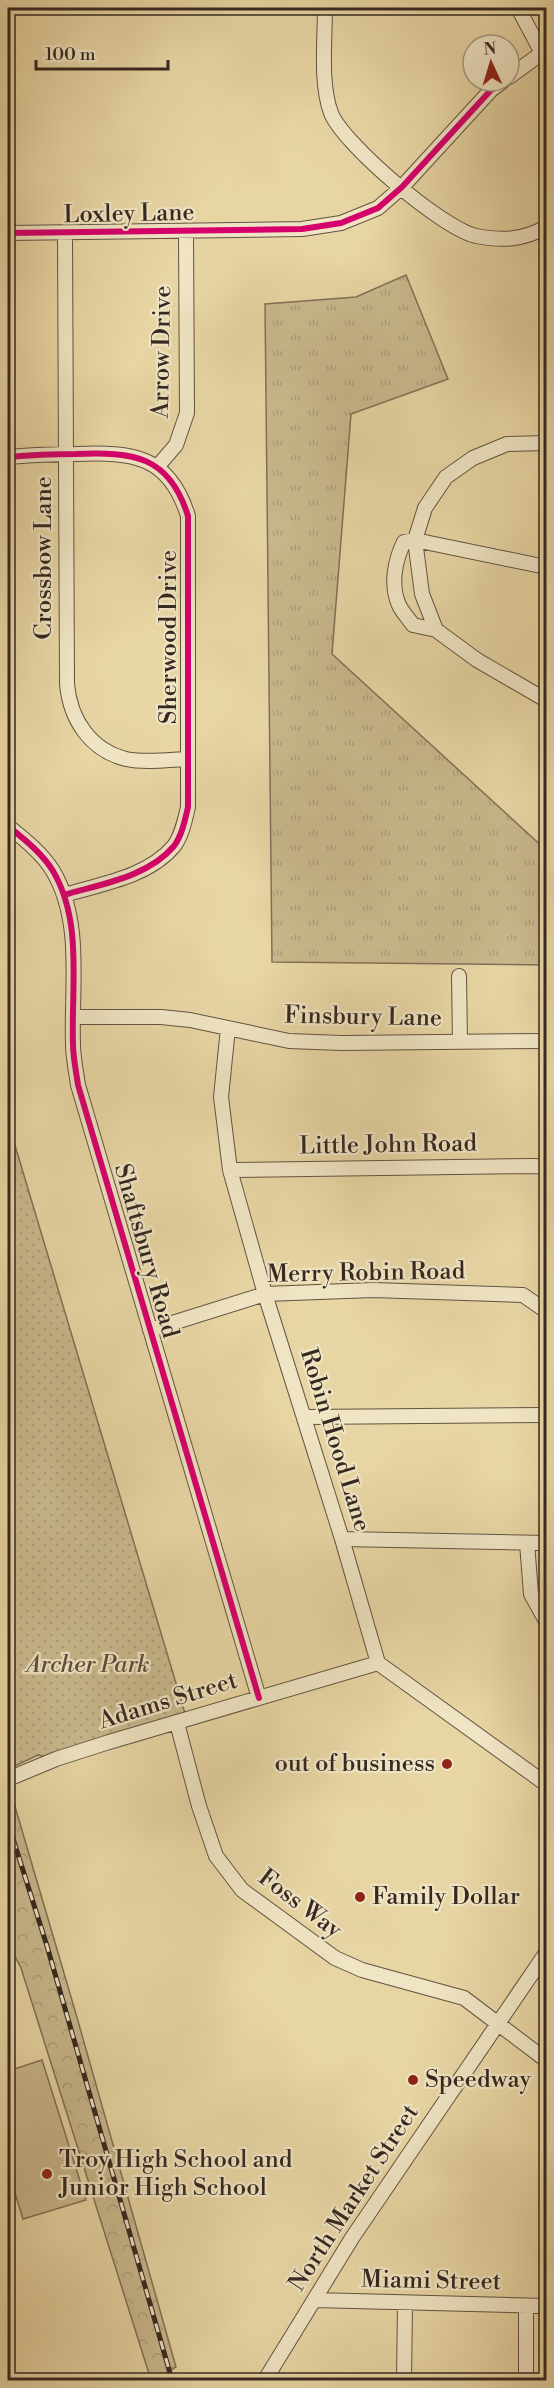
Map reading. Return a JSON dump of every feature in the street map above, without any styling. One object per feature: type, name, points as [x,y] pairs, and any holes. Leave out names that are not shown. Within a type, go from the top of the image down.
[{"type":"street","points":[[325,8],[326,88],[331,113],[348,138],[402,188],[437,216],[473,236],[500,239],[528,237],[546,227]]},
{"type":"street","points":[[518,8],[544,51],[521,68]]},
{"type":"street","name":"Loxley Lane","points":[[8,233],[302,229],[341,223],[378,208],[402,188],[488,93]]},
{"type":"street","name":"Arrow Drive","points":[[158,466],[176,445],[187,413],[186,232]]},
{"type":"street","name":"Crossbow Lane","points":[[65,233],[67,684],[70,706],[86,734],[94,742],[116,755],[143,761],[187,759]]},
{"type":"street","points":[[436,630],[422,594],[415,540],[425,508],[447,477],[473,458],[507,444],[546,443]]},
{"type":"street","points":[[8,457],[123,454],[158,466]]},
{"type":"street","name":"Sherwood Drive","points":[[64,894],[135,874],[155,861],[174,846],[183,827],[188,807],[188,516],[182,496],[158,466]]},
{"type":"street","points":[[546,567],[415,540],[404,542],[396,558],[394,583],[399,604],[413,625],[436,630],[477,660],[546,700]]},
{"type":"street","name":"Shaftsbury Road","points":[[8,826],[45,861],[64,894],[72,931],[74,1055],[78,1085],[259,1698]]},
{"type":"street","points":[[459,976],[460,1041]]},
{"type":"street","name":"Finsbury Lane","points":[[73,1017],[161,1017],[289,1041],[546,1041]]},
{"type":"street","name":"Robin Hood Lane","points":[[228,1028],[221,1097],[230,1170],[265,1294],[305,1417],[378,1663]]},
{"type":"street","name":"Little John Road","points":[[230,1170],[525,1166],[546,1168]]},
{"type":"street","name":"Merry Robin Road","points":[[150,1330],[265,1294],[373,1290],[523,1295],[546,1311]]},
{"type":"street","points":[[305,1417],[546,1415]]},
{"type":"street","points":[[342,1539],[546,1543]]},
{"type":"street","points":[[527,1543],[531,1594],[546,1621]]},
{"type":"street","points":[[378,1663],[546,1784]]},
{"type":"street","name":"Adams Street","points":[[8,1779],[109,1742],[378,1663]]},
{"type":"street","name":"Foss Way","points":[[177,1723],[216,1856],[242,1890],[341,1961],[362,1970],[464,1998],[546,2060]]},
{"type":"street","name":"North Market Street","points":[[265,2380],[352,2238],[546,1953]]},
{"type":"street","name":"Miami Street","points":[[314,2300],[546,2306]]},
{"type":"street","points":[[404,2380],[405,2304]]},
{"type":"street","points":[[526,2306],[526,2380]]},
{"type":"green space","points":[[406,275],[448,379],[351,414],[332,654],[546,850],[546,965],[272,962],[265,304],[356,297]]},
{"type":"green space","name":"Archer Park","points":[[8,1122],[187,1720],[56,1759],[38,1755],[8,1769]]},
{"type":"green space","points":[[11,1793],[176,2367],[156,2380],[151,2380],[21,1968],[8,1943],[8,1794]]},
{"type":"green space","points":[[42,2060],[86,2200],[23,2219],[8,2170],[8,2071]]},
{"type":"railway","points":[[8,1823],[47,1946],[172,2380]]},
{"type":"cycle path","points":[[8,233],[302,229],[341,223],[378,208],[402,187],[488,93]]},
{"type":"cycle path","points":[[8,457],[115,454],[146,461],[170,480],[188,516],[188,807],[183,827],[174,846],[151,865],[123,878],[64,895]]},
{"type":"cycle path","points":[[8,826],[49,864],[62,891],[72,933],[74,955],[73,1049],[78,1085],[259,1698]]},
{"type":"place","name":"out of business","points":[[447,1764]]},
{"type":"place","name":"Family Dollar","points":[[360,1897]]},
{"type":"place","name":"Speedway","points":[[413,2080]]},
{"type":"place","name":"Troy High School and Junior High School","points":[[47,2174]]}]
